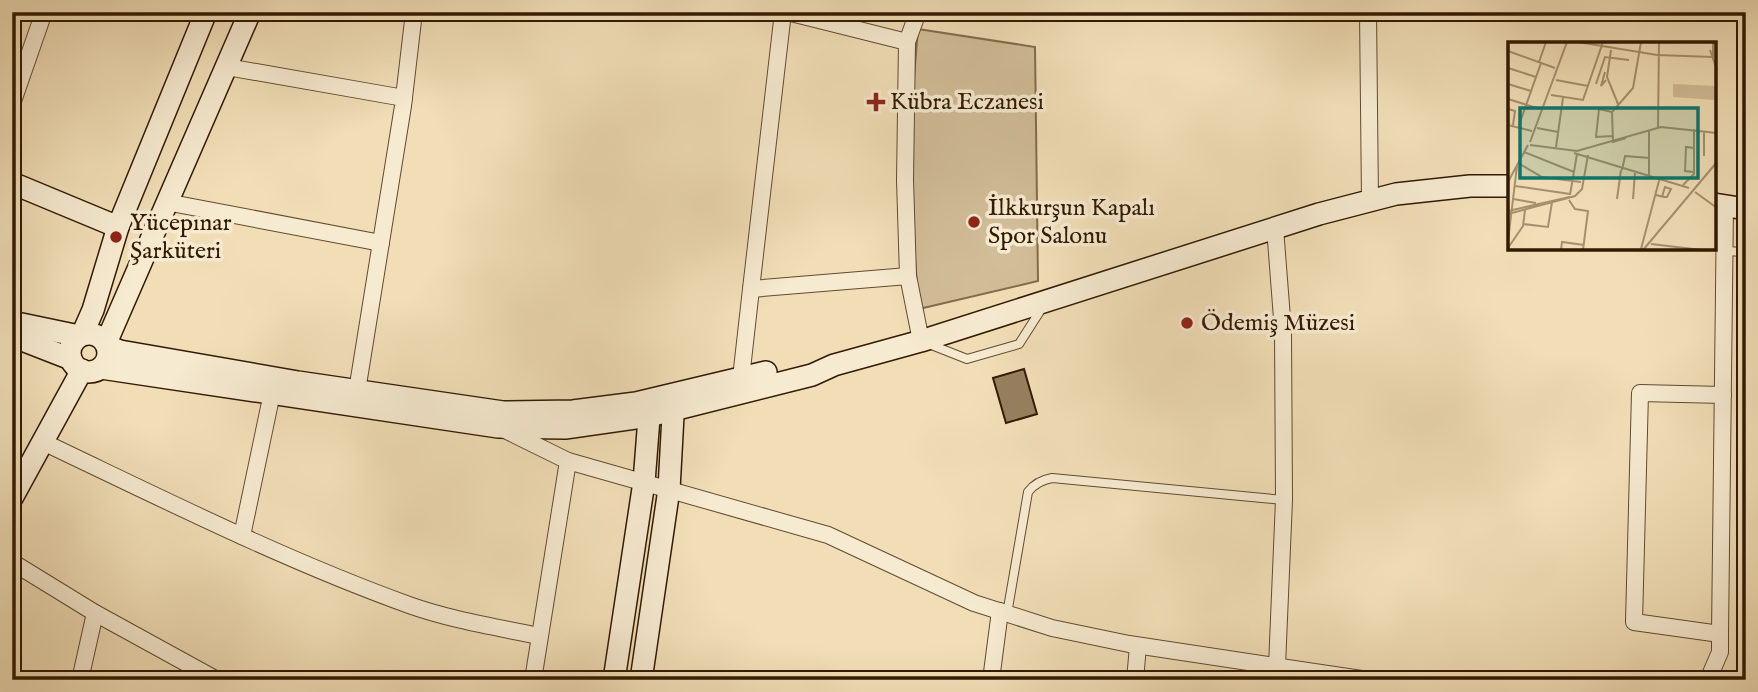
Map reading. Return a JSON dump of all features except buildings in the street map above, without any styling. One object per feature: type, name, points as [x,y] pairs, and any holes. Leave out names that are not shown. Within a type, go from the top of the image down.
[{"type":"main road","points":[[12,498],[85,366],[107,357],[106,344],[250,12]]},
{"type":"main road","points":[[85,366],[71,346],[80,336],[93,310],[118,227],[200,14]]},
{"type":"main road","points":[[12,183],[118,227]]},
{"type":"main road","points":[[12,336],[85,366],[498,427],[565,428],[674,402],[812,375],[834,365],[921,341],[1275,228],[1396,194],[1469,186],[1508,186]]},
{"type":"main road","points":[[12,322],[80,336],[93,334],[120,351],[357,391],[503,412],[650,408]]},
{"type":"main road","points":[[674,402],[741,378],[805,363],[834,365]]},
{"type":"main road","points":[[641,680],[669,489],[674,402]]},
{"type":"main road","points":[[614,680],[644,482],[650,408]]},
{"type":"street","points":[[12,104],[44,12]]},
{"type":"street","points":[[357,391],[404,98],[414,12]]},
{"type":"street","points":[[741,378],[785,12],[907,42]]},
{"type":"street","points":[[918,12],[907,42],[905,180],[908,276],[921,341]]},
{"type":"street","points":[[1368,12],[1370,201]]},
{"type":"street","points":[[227,67],[404,98]]},
{"type":"street","points":[[166,202],[381,243]]},
{"type":"street","points":[[1708,680],[1720,652],[1724,251],[1733,206]]},
{"type":"street","points":[[1275,228],[1283,331],[1284,500],[1277,666]]},
{"type":"street","points":[[751,289],[908,276]]},
{"type":"street","points":[[242,536],[272,393]]},
{"type":"street","points":[[1720,634],[1634,622],[1640,393],[1723,395]]},
{"type":"street","points":[[498,427],[568,461],[828,535],[974,603],[1052,628],[1138,646],[1368,680]]},
{"type":"street","points":[[43,442],[242,536],[409,605],[440,615],[539,636]]},
{"type":"street","points":[[533,680],[568,461]]},
{"type":"street","points":[[12,562],[95,613],[218,680]]},
{"type":"street","points":[[991,680],[1003,612]]},
{"type":"street","points":[[80,680],[95,613]]},
{"type":"street","points":[[1135,680],[1138,646]]},
{"type":"lane","points":[[1724,251],[1746,252]]},
{"type":"lane","points":[[921,341],[967,359],[1019,344],[1047,299]]},
{"type":"lane","points":[[1003,612],[1028,492],[1044,479],[1284,500]]},
{"type":"shaded area","name":"İlkkurşun Kapalı Spor Salonu","points":[[918,29],[1035,47],[1038,281],[919,309],[907,163]]},
{"type":"place","name":"Kübra Eczanesi","points":[[876,102]]},
{"type":"place","name":"İlkkurşun Kapalı Spor Salonu","points":[[974,222]]},
{"type":"place","name":"Yücepınar Şarküteri","points":[[116,237]]},
{"type":"place","name":"Ödemiş Müzesi","points":[[1187,323]]}]
